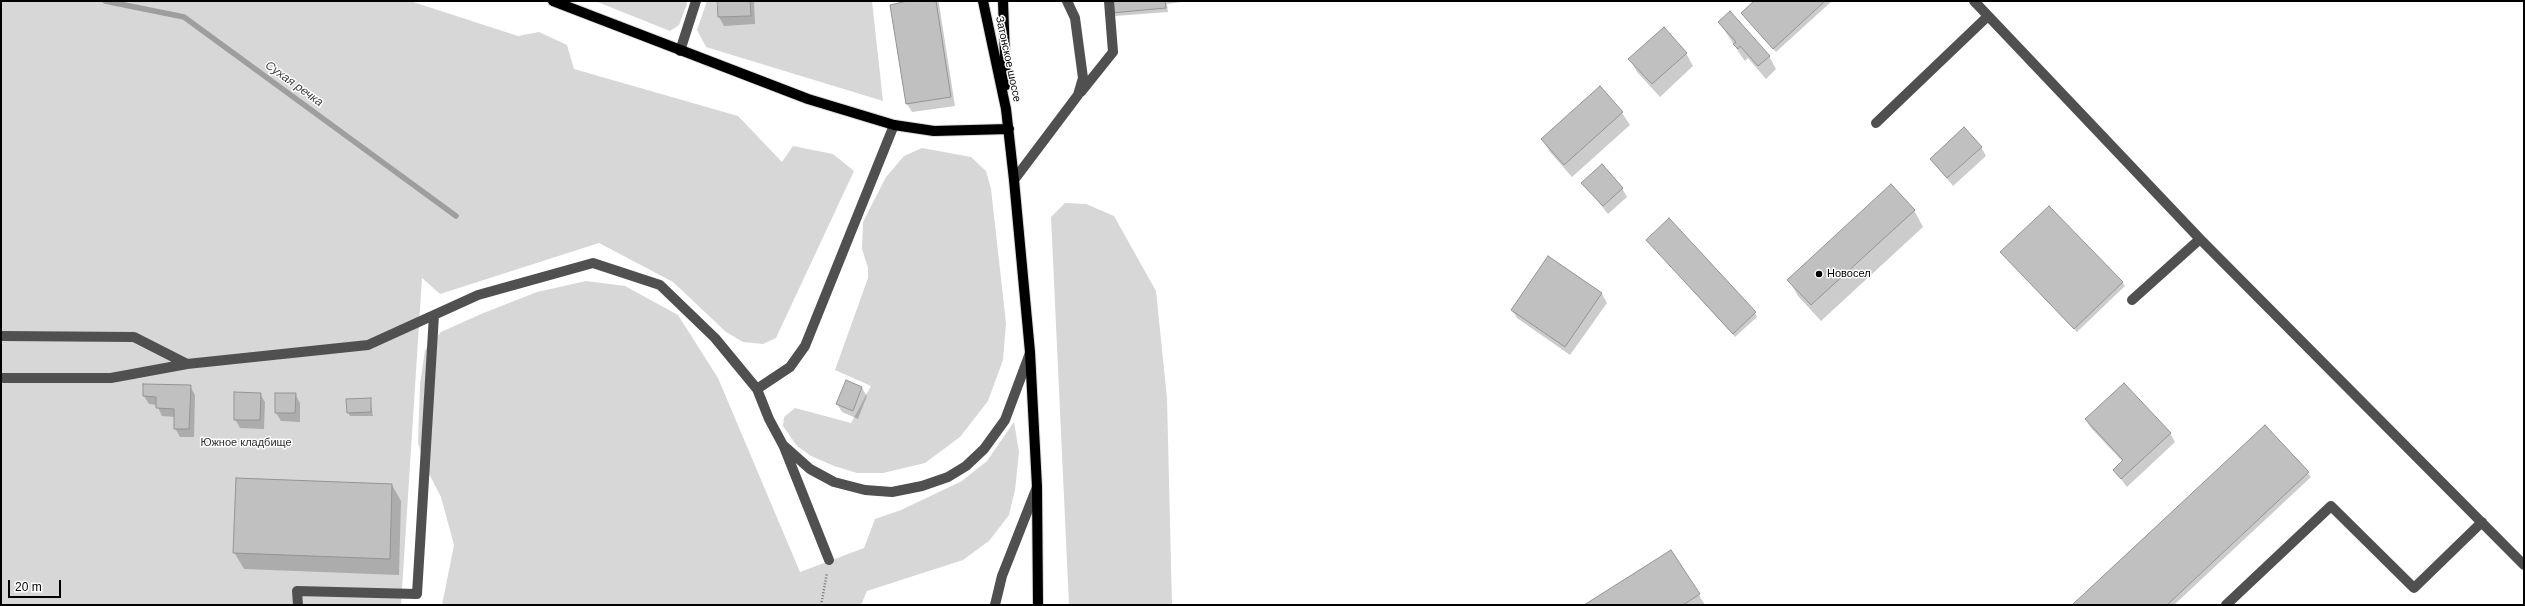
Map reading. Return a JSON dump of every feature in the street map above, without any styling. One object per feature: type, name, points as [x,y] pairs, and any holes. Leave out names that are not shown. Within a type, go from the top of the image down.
[{"type":"main road","points":[[552,1],[808,99],[894,125],[934,131],[1009,129]]},
{"type":"main road","name":"Затонское шоссе","points":[[983,1],[1006,109]]},
{"type":"main road","name":"Затонское шоссе","points":[[1003,1],[1006,109]]},
{"type":"main road","points":[[1006,109],[1030,352],[1037,487],[1038,605]]},
{"type":"street","points":[[680,51],[696,1]]},
{"type":"street","points":[[1067,1],[1075,18],[1083,78],[1078,95]]},
{"type":"street","points":[[1014,180],[1078,95],[1113,52],[1109,1]]},
{"type":"street","points":[[1974,1],[2200,239],[2524,565]]},
{"type":"street","points":[[1876,123],[1988,16]]},
{"type":"street","points":[[757,389],[790,367],[805,346],[894,125]]},
{"type":"street","points":[[2132,300],[2200,239]]},
{"type":"street","points":[[1,378],[111,378],[187,364],[368,345],[478,295],[593,263],[660,285],[715,338],[757,389],[769,419],[783,445],[829,560]]},
{"type":"street","points":[[298,605],[297,591],[417,594],[434,315]]},
{"type":"street","points":[[1,336],[134,337],[187,364]]},
{"type":"street","points":[[783,445],[810,469],[834,482],[865,490],[892,492],[929,484],[948,477],[966,466],[984,448],[1004,420],[1030,352]]},
{"type":"street","points":[[995,605],[1002,576],[1037,487]]},
{"type":"street","points":[[2226,605],[2331,506],[2414,588],[2482,522]]},
{"type":"path","points":[[822,605],[829,560]]},
{"type":"green space","name":"Южное кладбище","points":[[1,1],[410,1],[518,36],[539,32],[567,45],[574,69],[738,116],[782,162],[793,146],[833,154],[854,171],[776,338],[763,344],[743,342],[726,332],[673,282],[599,243],[440,294],[422,278],[401,605],[1,605]]},
{"type":"green space","points":[[595,1],[686,1],[687,4],[679,25],[670,31]]},
{"type":"green space","points":[[707,1],[716,1],[718,17],[751,16],[750,1],[872,1],[883,101],[706,47],[697,30]]},
{"type":"green space","points":[[922,148],[971,157],[986,171],[991,189],[1006,323],[1003,360],[988,401],[960,437],[925,463],[883,473],[857,473],[834,466],[811,456],[797,446],[783,426],[784,417],[795,408],[851,423],[871,386],[835,370],[868,278],[868,268],[862,249],[863,222],[886,177],[904,156]]},
{"type":"green space","points":[[1065,203],[1086,204],[1114,216],[1156,291],[1167,398],[1172,605],[1069,605],[1051,217]]},
{"type":"green space","points":[[586,281],[625,286],[678,315],[718,378],[800,572],[864,548],[875,519],[901,510],[962,481],[987,461],[1014,422],[1019,452],[1015,490],[1009,515],[989,541],[963,560],[867,591],[861,605],[442,605],[454,545],[441,497],[427,470],[418,443],[420,385],[425,350],[441,332],[481,314],[537,292]]},
{"type":"building","points":[[717,1],[750,1],[751,16],[718,17]]},
{"type":"building","points":[[907,1],[936,1],[951,97],[906,104],[890,5]]},
{"type":"building","points":[[1110,1],[1165,1],[1166,8],[1111,13]]},
{"type":"building","points":[[1754,1],[1825,1],[1773,49],[1741,13]]},
{"type":"building","points":[[1730,11],[1770,56],[1758,66],[1740,46],[1738,49],[1733,44],[1736,42],[1718,22]]},
{"type":"building","points":[[1664,27],[1687,53],[1652,84],[1628,59]]},
{"type":"building","points":[[1600,86],[1623,112],[1564,165],[1541,139]]},
{"type":"building","points":[[1964,127],[1982,147],[1947,178],[1930,159]]},
{"type":"building","points":[[1602,164],[1623,188],[1603,206],[1581,183]]},
{"type":"building","points":[[1891,184],[1915,210],[1811,305],[1787,280]]},
{"type":"building","points":[[2049,206],[2123,282],[2074,329],[2000,252]]},
{"type":"building","points":[[1669,218],[1756,312],[1733,334],[1646,240]]},
{"type":"building","points":[[1548,256],[1602,293],[1565,347],[1511,310]]},
{"type":"building","points":[[846,380],[862,387],[853,411],[836,404]]},
{"type":"building","points":[[2124,383],[2171,433],[2121,479],[2113,470],[2123,460],[2085,419]]},
{"type":"building","points":[[143,384],[191,385],[189,429],[174,429],[174,409],[156,408],[156,397],[143,396]]},
{"type":"building","points":[[234,392],[261,393],[260,420],[234,420]]},
{"type":"building","points":[[275,393],[296,393],[295,413],[275,413]]},
{"type":"building","points":[[371,398],[371,412],[347,413],[346,399]]},
{"type":"building","points":[[2265,425],[2309,472],[2167,605],[2072,605]]},
{"type":"building","points":[[236,478],[392,484],[390,559],[233,553]]},
{"type":"building","points":[[1671,550],[1700,594],[1683,605],[1584,605]]},
{"type":"waterway","name":"Сухая речка","points":[[105,1],[184,17],[456,216]]},
{"type":"place","name":"Новосел","points":[[1819,274]]}]
